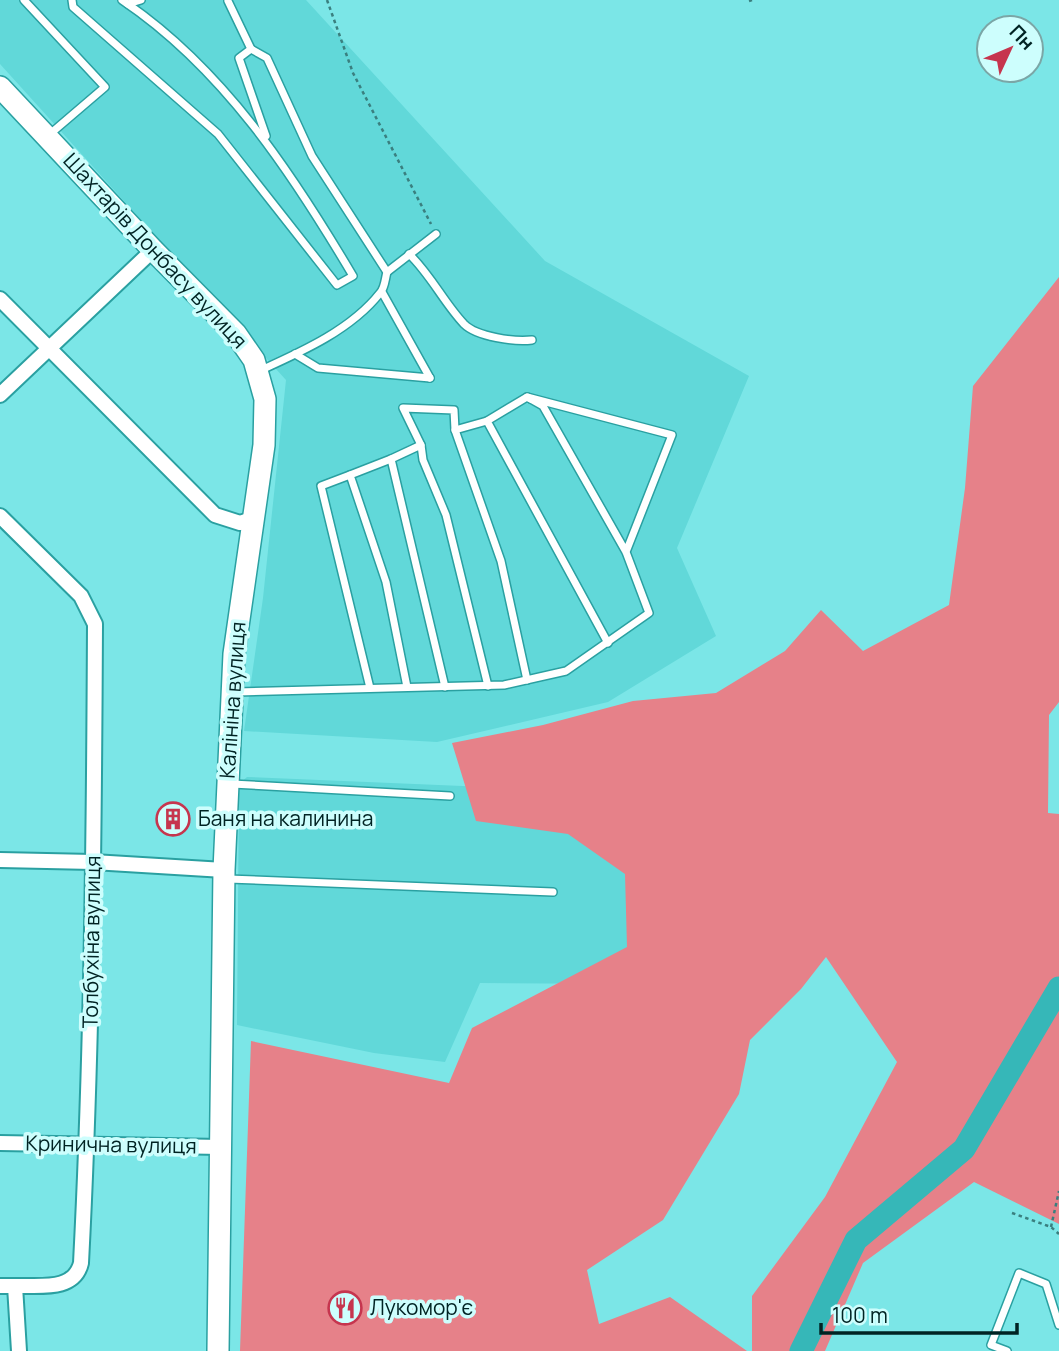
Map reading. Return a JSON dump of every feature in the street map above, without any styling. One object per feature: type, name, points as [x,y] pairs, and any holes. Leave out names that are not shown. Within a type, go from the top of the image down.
[{"type":"street","name":"Шахтарів Донбасу вулиця","points":[[0,87],[247,347],[258,371],[267,419],[252,519]]},
{"type":"street","points":[[0,395],[153,250]]},
{"type":"street","points":[[0,299],[215,515],[240,523],[252,519]]},
{"type":"street","name":"Толбухіна вулиця","points":[[0,516],[82,596],[92,613],[94,624],[93,862],[87,1145],[79,1270],[74,1278],[62,1284],[0,1286]]},
{"type":"street","name":"Калініна вулиця","points":[[218,1351],[224,874],[232,692],[252,519]]},
{"type":"street","points":[[0,860],[93,862],[224,874]]},
{"type":"street","name":"Кринична вулиця","points":[[0,1143],[221,1147]]},
{"type":"street","points":[[15,1286],[19,1351]]},
{"type":"lane","points":[[24,0],[105,87],[47,137]]},
{"type":"lane","points":[[72,0],[73,7],[218,134],[337,285],[353,276],[267,140],[186,53],[125,2]]},
{"type":"lane","points":[[125,2],[141,0]]},
{"type":"lane","points":[[228,1],[251,50],[267,58],[312,156],[387,272]]},
{"type":"lane","points":[[251,50],[239,58],[267,140]]},
{"type":"lane","points":[[258,371],[312,346],[355,316],[382,292],[387,272],[436,233]]},
{"type":"lane","points":[[410,254],[466,326],[512,342],[532,340]]},
{"type":"lane","points":[[295,354],[318,368],[430,378],[382,292]]},
{"type":"lane","points":[[232,692],[488,686],[527,680],[566,671],[649,613],[626,552],[543,406],[527,397]]},
{"type":"lane","points":[[455,430],[487,421],[527,397],[672,435],[626,552]]},
{"type":"lane","points":[[488,686],[446,515],[423,460],[421,445],[403,408],[454,410],[455,430],[501,561],[527,680]]},
{"type":"lane","points":[[487,421],[608,643]]},
{"type":"lane","points":[[370,688],[321,486],[421,445]]},
{"type":"lane","points":[[391,459],[445,687]]},
{"type":"lane","points":[[350,475],[386,582],[407,687]]},
{"type":"lane","points":[[228,783],[450,796]]},
{"type":"lane","points":[[224,874],[553,892]]},
{"type":"lane","points":[[1007,1351],[991,1345],[1019,1273],[1046,1284],[1059,1325]]},
{"type":"path","points":[[327,0],[353,73],[436,233]]},
{"type":"path","points":[[1051,1227],[1059,1191]]},
{"type":"path","points":[[1012,1213],[1051,1227],[1059,1234]]},
{"type":"shaded area","points":[[0,0],[306,0],[545,261],[749,376],[677,548],[716,636],[608,702],[437,742],[244,731],[263,598],[286,380],[0,64]]},
{"type":"shaded area","points":[[1059,277],[1059,702],[1049,715],[1048,813],[1059,814],[1059,1224],[974,1182],[863,1263],[825,1351],[752,1351],[752,1296],[825,1197],[897,1062],[826,957],[801,989],[750,1040],[739,1094],[663,1220],[587,1270],[599,1324],[670,1297],[747,1351],[240,1351],[251,1041],[449,1083],[472,1028],[627,947],[625,874],[568,834],[476,821],[452,743],[543,725],[633,701],[716,693],[785,651],[821,610],[863,651],[949,605],[965,488],[973,386]]},
{"type":"shaded area","points":[[247,777],[632,793],[628,984],[480,983],[445,1062],[374,1053],[237,1025],[239,784]]},
{"type":"waterway","points":[[801,1351],[856,1240],[964,1149],[1059,988]]},
{"type":"place","name":"Баня на калинина","points":[[173,819]]},
{"type":"place","name":"Лукомор'є","points":[[345,1308]]}]
